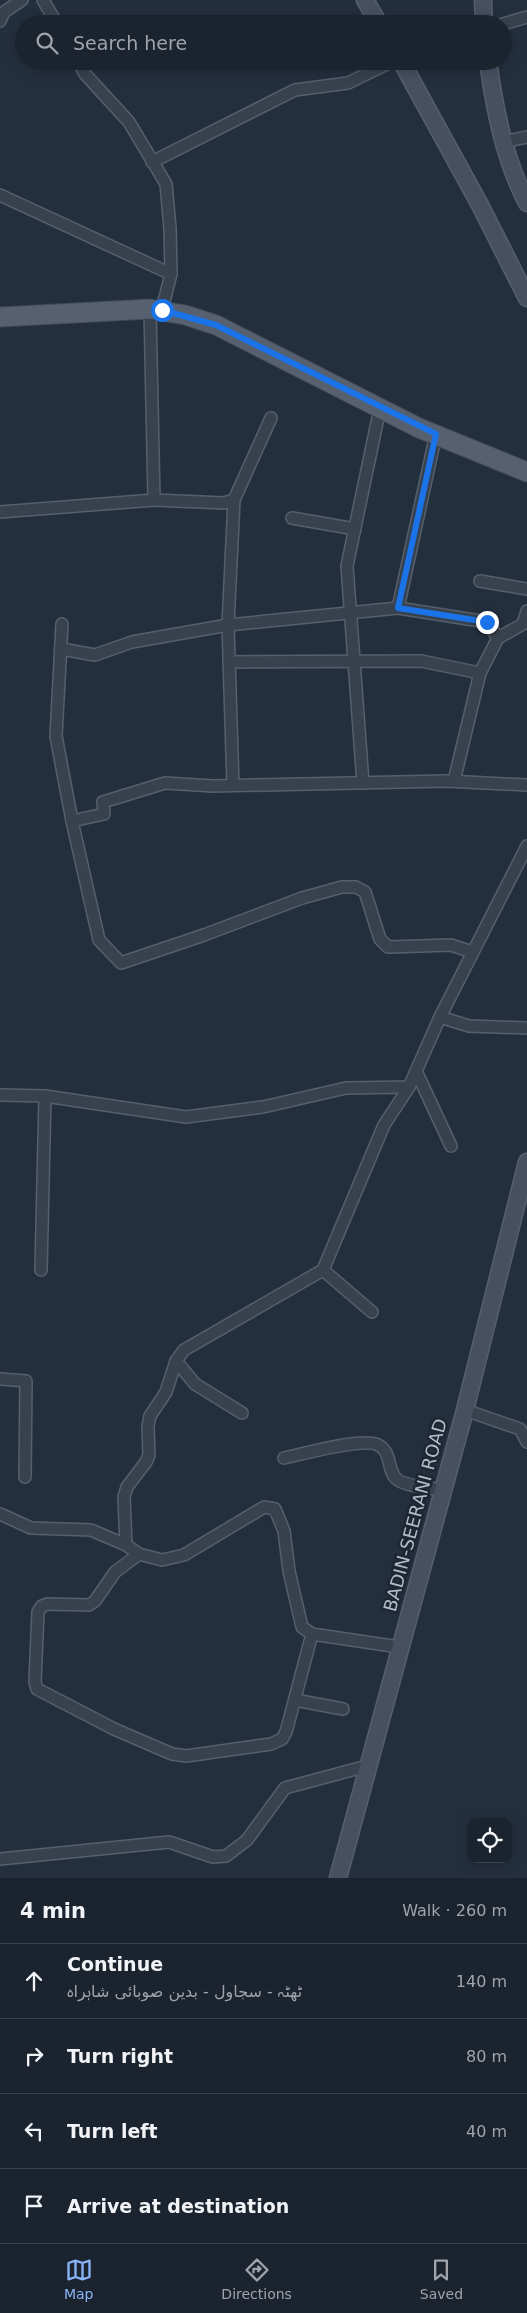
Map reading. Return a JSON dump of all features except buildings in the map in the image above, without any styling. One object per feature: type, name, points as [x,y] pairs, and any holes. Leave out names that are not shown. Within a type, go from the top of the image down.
[{"type":"main road","points":[[0,317],[156,309],[216,325],[380,408],[527,472]]},
{"type":"street","points":[[0,21],[4,12],[22,0]]},
{"type":"street","points":[[43,0],[52,15]]},
{"type":"street","points":[[365,0],[374,15]]},
{"type":"street","points":[[483,0],[484,15]]},
{"type":"street","points":[[512,21],[527,17]]},
{"type":"street","points":[[83,70],[129,122],[166,184],[170,228],[171,274],[156,309],[154,500]]},
{"type":"street","points":[[152,162],[294,90],[348,83],[374,70]]},
{"type":"street","points":[[406,70],[480,205],[527,298]]},
{"type":"street","points":[[489,70],[494,109],[507,157],[527,202]]},
{"type":"street","points":[[503,142],[527,137]]},
{"type":"street","points":[[0,196],[171,274]]},
{"type":"street","points":[[363,783],[348,566],[380,408]]},
{"type":"street","points":[[233,785],[228,625],[234,500],[271,418]]},
{"type":"street","points":[[398,608],[436,434]]},
{"type":"street","points":[[0,512],[154,500],[224,503],[234,500]]},
{"type":"street","points":[[292,518],[355,528]]},
{"type":"street","points":[[480,581],[527,589]]},
{"type":"street","points":[[61,649],[95,654],[132,642],[228,625],[398,608],[487,622],[498,638]]},
{"type":"street","points":[[454,782],[480,673],[498,638],[525,626],[527,611]]},
{"type":"street","points":[[62,624],[56,736],[72,821],[99,940],[121,963],[204,935],[302,898],[342,887],[356,887],[365,892],[380,939],[388,947],[451,945],[472,952]]},
{"type":"street","points":[[230,662],[421,662],[480,673]]},
{"type":"street","points":[[72,821],[104,814],[103,802],[165,783],[233,785],[454,782],[527,785]]},
{"type":"street","points":[[126,1545],[127,1487],[146,1462],[149,1454],[148,1426],[150,1416],[166,1392],[176,1361],[184,1350],[323,1270],[384,1125],[409,1087],[440,1017],[527,846]]},
{"type":"street","points":[[440,1017],[469,1026],[527,1028]]},
{"type":"street","points":[[416,1072],[451,1146]]},
{"type":"street","points":[[0,1095],[45,1096],[186,1117],[263,1107],[346,1088],[409,1087]]},
{"type":"street","points":[[41,1270],[45,1096]]},
{"type":"street","name":"BADIN-SEERANI ROAD","points":[[338,1878],[399,1647],[465,1410],[527,1162]]},
{"type":"street","points":[[323,1270],[372,1312]]},
{"type":"street","points":[[176,1361],[195,1384],[242,1413]]},
{"type":"street","points":[[0,1379],[26,1382],[25,1477]]},
{"type":"street","points":[[465,1410],[524,1430],[527,1442]]},
{"type":"street","points":[[284,1458],[363,1442],[377,1444],[386,1451],[394,1477],[400,1482],[442,1490]]},
{"type":"street","points":[[0,1514],[32,1528],[91,1530],[126,1545],[138,1554],[162,1560],[184,1555],[264,1507],[275,1509],[284,1531],[289,1571],[302,1627],[312,1634],[399,1647]]},
{"type":"street","points":[[138,1554],[115,1572],[95,1601],[90,1605],[47,1604],[42,1606],[38,1612],[35,1682],[37,1689],[114,1729],[172,1754],[186,1756],[272,1744],[282,1740],[286,1732],[312,1634]]},
{"type":"street","points":[[295,1700],[343,1709]]},
{"type":"street","points":[[0,1859],[170,1842],[213,1857],[226,1856],[247,1840],[285,1788],[368,1766]]},
{"type":"route","points":[[162,310],[185,314],[216,325],[419,428],[436,434],[398,608],[487,622]]}]
